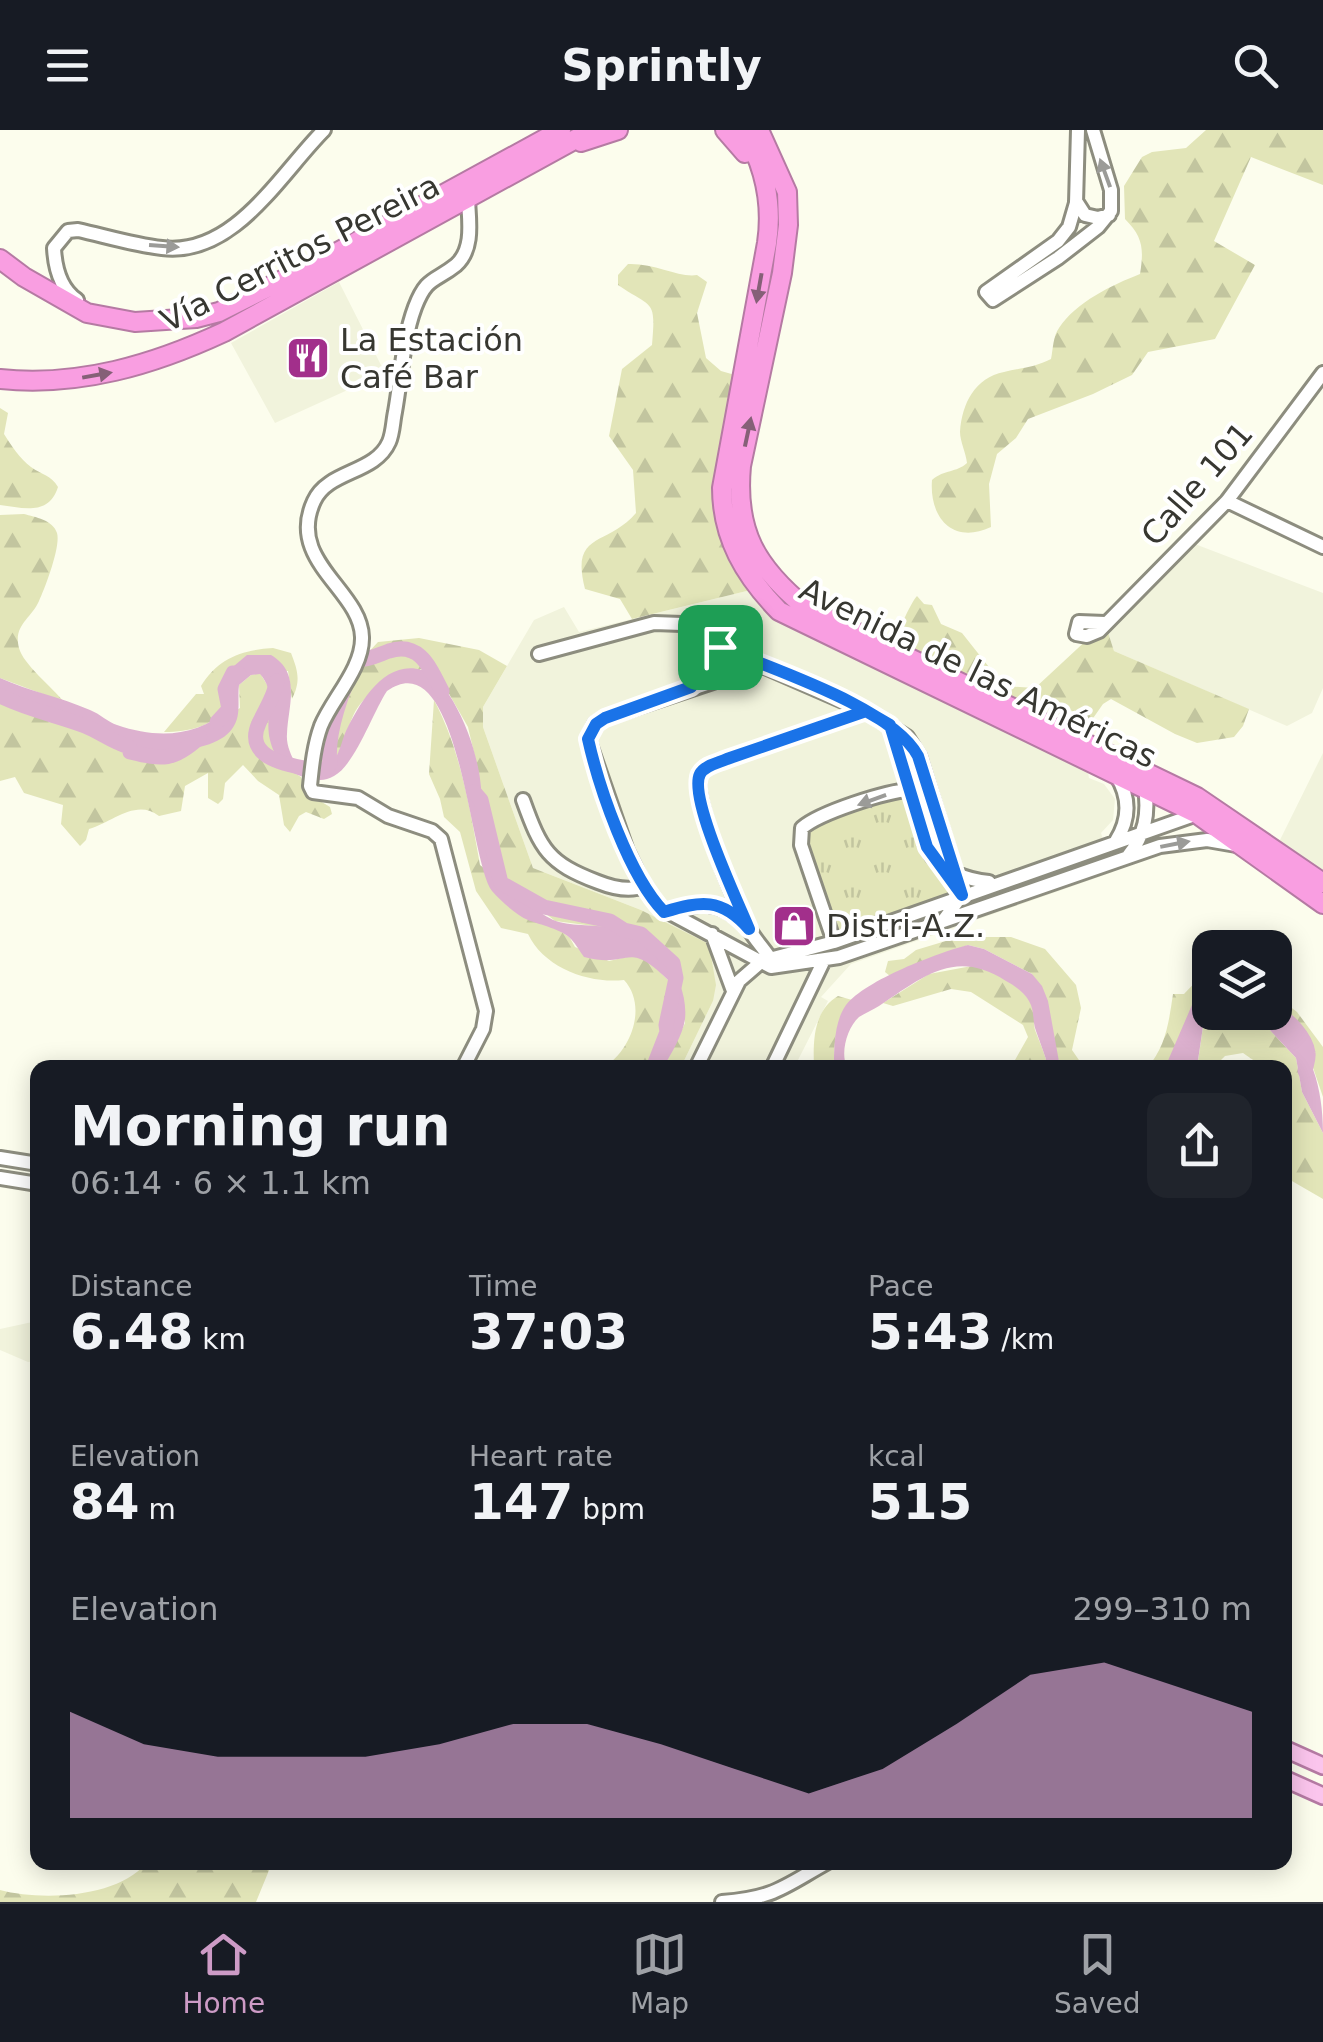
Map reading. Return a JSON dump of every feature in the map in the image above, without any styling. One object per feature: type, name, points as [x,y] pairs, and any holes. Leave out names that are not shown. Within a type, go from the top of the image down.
[{"type":"highway","points":[[486,171],[538,130]]},
{"type":"highway","points":[[0,259],[75,308],[116,320],[168,321],[218,312],[336,254],[561,130]]},
{"type":"highway","points":[[556,149],[592,130]]},
{"type":"highway","points":[[556,149],[618,130]]},
{"type":"highway","points":[[725,130],[743,150],[768,198]]},
{"type":"highway","name":"Avenida de las Américas","points":[[744,130],[761,167],[768,198],[768,234],[722,488],[724,519],[741,565],[779,611],[1206,811],[1323,883]]},
{"type":"highway","name":"Avenida de las Américas","points":[[759,130],[787,192],[788,224],[782,273],[741,466],[740,503],[749,542],[770,576],[806,608],[1122,771]]},
{"type":"highway","points":[[772,130],[787,192]]},
{"type":"highway","name":"Vía Cerritos Pereira","points":[[0,380],[36,383],[102,375],[170,356],[224,332],[556,149]]},
{"type":"highway","points":[[1122,771],[1145,788]]},
{"type":"highway","name":"Avenida de las Américas","points":[[1145,788],[1206,811],[1243,846],[1323,904]]},
{"type":"main road","points":[[1292,1752],[1323,1766]]},
{"type":"main road","points":[[1292,1782],[1323,1796]]},
{"type":"street","points":[[116,320],[65,292],[54,256],[59,239],[68,231],[78,230],[164,249],[190,247],[212,239],[237,225],[324,130]]},
{"type":"street","points":[[1078,130],[1072,220],[1058,241],[991,296],[1058,258],[1108,215],[1113,198],[1093,130]]},
{"type":"street","points":[[1076,198],[1085,215],[1108,215]]},
{"type":"street","points":[[467,1060],[484,1029],[486,1011],[442,839],[432,831],[388,816],[358,798],[313,792],[310,786],[320,728],[358,660],[362,640],[360,620],[321,570],[309,534],[309,514],[322,487],[373,462],[389,442],[414,309],[426,284],[457,264],[467,248],[468,200]]},
{"type":"street","name":"Calle 101","points":[[1105,624],[1226,501],[1323,373]]},
{"type":"street","points":[[1226,501],[1323,547]]},
{"type":"street","points":[[539,654],[654,623],[691,628],[710,642],[866,711],[907,737],[918,756],[949,870],[962,895]]},
{"type":"street","points":[[691,687],[708,667],[710,642]]},
{"type":"street","points":[[764,664],[605,718],[596,724],[588,739],[627,851],[644,886],[664,912],[769,962],[824,960],[942,923],[1128,856],[1189,840],[1243,846]]},
{"type":"street","points":[[769,962],[749,929],[704,817],[696,790],[700,774],[727,759],[866,711]]},
{"type":"street","points":[[890,725],[927,847],[949,870],[976,881],[997,882]]},
{"type":"street","points":[[1116,841],[1128,808],[1122,771]]},
{"type":"street","points":[[1128,856],[1147,818],[1145,788]]},
{"type":"street","points":[[834,942],[801,845],[802,828],[835,812],[910,790]]},
{"type":"street","points":[[524,800],[539,842],[563,867],[615,888],[644,886]]},
{"type":"street","points":[[700,1060],[733,991],[749,970],[1206,811]]},
{"type":"street","points":[[1079,853],[1086,871]]},
{"type":"street","points":[[1020,874],[1026,892]]},
{"type":"street","points":[[942,923],[962,895]]},
{"type":"street","points":[[664,912],[704,902],[728,910],[749,929]]},
{"type":"street","points":[[712,934],[733,991]]},
{"type":"street","points":[[834,942],[857,950]]},
{"type":"street","points":[[776,1060],[824,960]]},
{"type":"street","points":[[783,1060],[785,1041]]},
{"type":"street","points":[[0,1158],[30,1163]]},
{"type":"street","points":[[0,1178],[30,1183]]},
{"type":"street","points":[[722,1902],[774,1894],[814,1870]]},
{"type":"shaded area","name":"La Estación Café Bar","points":[[339,282],[385,373],[275,423],[231,343]]},
{"type":"shaded area","points":[[1187,541],[1323,593],[1323,688],[1312,713],[1287,726],[1114,651],[1105,623]]},
{"type":"shaded area","points":[[759,588],[762,593],[1086,761],[1089,778],[1104,784],[1115,799],[1113,820],[1101,833],[1113,872],[851,964],[821,997],[828,1001],[798,1060],[684,1060],[713,1001],[709,945],[641,910],[533,868],[483,727],[483,707],[534,620],[564,607],[579,632]]},
{"type":"shaded area","points":[[247,655],[271,655],[281,662],[291,691],[288,746],[296,765],[314,771],[333,762],[358,708],[385,677],[408,668],[437,678],[458,710],[472,744],[487,843],[505,881],[552,919],[566,924],[612,927],[646,941],[676,975],[682,989],[685,1019],[668,1060],[653,1060],[666,1025],[670,982],[636,958],[584,957],[567,936],[523,918],[492,891],[446,724],[431,696],[412,683],[387,691],[349,761],[334,776],[320,780],[292,772],[275,753],[269,731],[268,690],[260,674],[251,675],[239,685],[237,719],[223,738],[176,750],[126,746],[59,713],[0,695],[0,678],[79,705],[117,725],[176,733],[203,725],[229,709],[228,671]]},
{"type":"shaded area","points":[[1323,753],[1323,875],[1278,844]]},
{"type":"shaded area","points":[[968,945],[1032,974],[1048,1001],[1059,1060],[1046,1060],[1031,1005],[1022,992],[988,971],[955,967],[925,977],[859,1017],[846,1041],[845,1060],[834,1060],[839,1019],[846,1005],[869,986]]},
{"type":"shaded area","points":[[1192,1008],[1192,1030],[1202,1030],[1198,1060],[1181,1060]]},
{"type":"shaded area","points":[[1292,1028],[1305,1050],[1317,1081],[1323,1133],[1302,1092],[1296,1058],[1270,1030]]},
{"type":"shaded area","points":[[30,1323],[30,1362],[0,1350],[0,1329]]},
{"type":"green space","points":[[1206,130],[1323,130],[1323,185],[1251,157],[1214,241],[1255,265],[1215,339],[1148,352],[1132,375],[1028,419],[1016,438],[997,454],[989,484],[991,527],[965,533],[955,530],[939,516],[932,480],[967,463],[960,432],[972,393],[994,375],[1051,359],[1057,331],[1075,310],[1140,274],[1141,244],[1125,219],[1124,186],[1142,157],[1186,148]]},
{"type":"green space","points":[[628,264],[697,275],[707,282],[697,313],[706,358],[721,371],[742,377],[722,508],[759,588],[632,619],[620,599],[585,589],[582,570],[587,548],[636,513],[633,470],[609,436],[622,369],[652,345],[650,306],[618,285],[618,275]]},
{"type":"green space","points":[[0,408],[8,413],[4,434],[13,447],[27,464],[58,487],[42,506],[0,505]]},
{"type":"green space","points":[[24,514],[52,525],[58,539],[42,595],[18,633],[19,648],[64,702],[0,678],[0,515]]},
{"type":"green space","points":[[917,596],[924,604],[932,605],[941,624],[962,633],[1004,686],[1035,688],[1105,623],[1114,651],[1249,709],[1243,726],[1234,737],[1197,743],[1111,699],[1089,724],[1080,722],[1071,710],[1038,722],[893,650]]},
{"type":"green space","points":[[419,638],[479,650],[507,666],[483,707],[483,727],[533,868],[641,910],[709,944],[716,985],[713,1001],[684,1060],[667,1060],[685,1023],[676,978],[654,944],[624,930],[555,921],[504,880],[483,823],[478,770],[468,727],[444,685],[421,669],[375,692],[357,709],[333,761],[315,772],[320,728],[378,642]]},
{"type":"green space","points":[[273,648],[291,653],[297,671],[292,699],[288,671],[228,671],[229,709],[199,727],[164,732],[196,694],[204,694],[201,686],[223,662],[251,651]]},
{"type":"green space","points":[[260,673],[269,688],[269,730],[276,754],[282,765],[301,777],[307,793],[330,807],[332,814],[324,819],[306,812],[290,832],[284,825],[279,795],[243,765],[225,783],[223,799],[218,804],[208,798],[208,773],[185,786],[181,811],[159,816],[142,809],[124,813],[89,829],[80,846],[61,824],[63,805],[24,793],[15,777],[0,781],[0,695],[59,713],[114,742],[178,750],[240,708],[239,685]]},
{"type":"green space","points":[[434,700],[458,760],[480,865],[570,938],[575,947],[609,961],[635,955],[649,961],[670,982],[666,1025],[653,1060],[614,1060],[629,1039],[635,1015],[635,1002],[624,980],[596,979],[569,971],[545,956],[528,934],[501,928],[476,891],[460,832],[444,817],[429,774]]},
{"type":"green space","points":[[910,790],[927,847],[962,895],[834,942],[802,828]]},
{"type":"green space","points":[[959,937],[1011,937],[1045,949],[1076,985],[1081,1008],[1072,1050],[1079,1060],[1058,1060],[1032,974],[968,945],[890,976],[885,972],[888,961],[904,959],[916,950]]},
{"type":"green space","points":[[977,965],[1009,981],[1024,993],[1034,1010],[1035,1030],[1046,1060],[1015,1060],[1028,1037],[1023,1025],[971,992],[951,989],[893,1006],[883,1003],[929,974]]},
{"type":"green space","points":[[1192,986],[1192,1008],[1181,1060],[1153,1060],[1163,1042],[1173,994],[1184,994]]},
{"type":"green space","points":[[838,996],[852,1000],[839,1023],[834,1060],[814,1060],[819,1018]]},
{"type":"green space","points":[[1292,1008],[1323,1047],[1323,1097],[1308,1053],[1295,1030]]},
{"type":"green space","points":[[1203,1030],[1270,1030],[1296,1058],[1302,1092],[1323,1133],[1323,1199],[1292,1181],[1292,1060],[1253,1060],[1243,1053],[1221,1060],[1198,1060]]},
{"type":"green space","points":[[138,1870],[269,1870],[256,1902],[0,1902],[0,1890],[36,1895],[78,1894],[117,1884]]},
{"type":"waterway","points":[[277,681],[259,723],[258,746],[275,760],[323,771],[330,764],[333,724],[357,660],[409,650],[423,659],[442,691]]},
{"type":"waterway","points":[[217,722],[229,709],[225,689],[233,673],[239,674]]},
{"type":"waterway","points":[[0,696],[85,726],[141,755],[175,754],[200,737]]},
{"type":"waterway","points":[[474,792],[481,800],[501,883],[544,907],[610,921],[641,934],[673,963],[676,978],[667,1032],[656,1060]]},
{"type":"waterway","points":[[1176,1060],[1192,1024]]},
{"type":"waterway","points":[[1292,1025],[1307,1047],[1305,1071]]},
{"type":"place","name":"La Estación Café Bar","points":[[308,358]]},
{"type":"place","name":"Distri-A.Z.","points":[[794,926]]},
{"type":"route","points":[[720,647],[710,642],[708,667],[691,687],[605,718],[596,724],[588,739],[627,851],[659,907],[664,912],[704,902],[728,910],[749,929],[704,817],[696,790],[700,774],[727,759],[866,711],[890,725],[927,847],[962,895],[918,756],[907,737],[890,725],[866,711],[720,647]]}]
